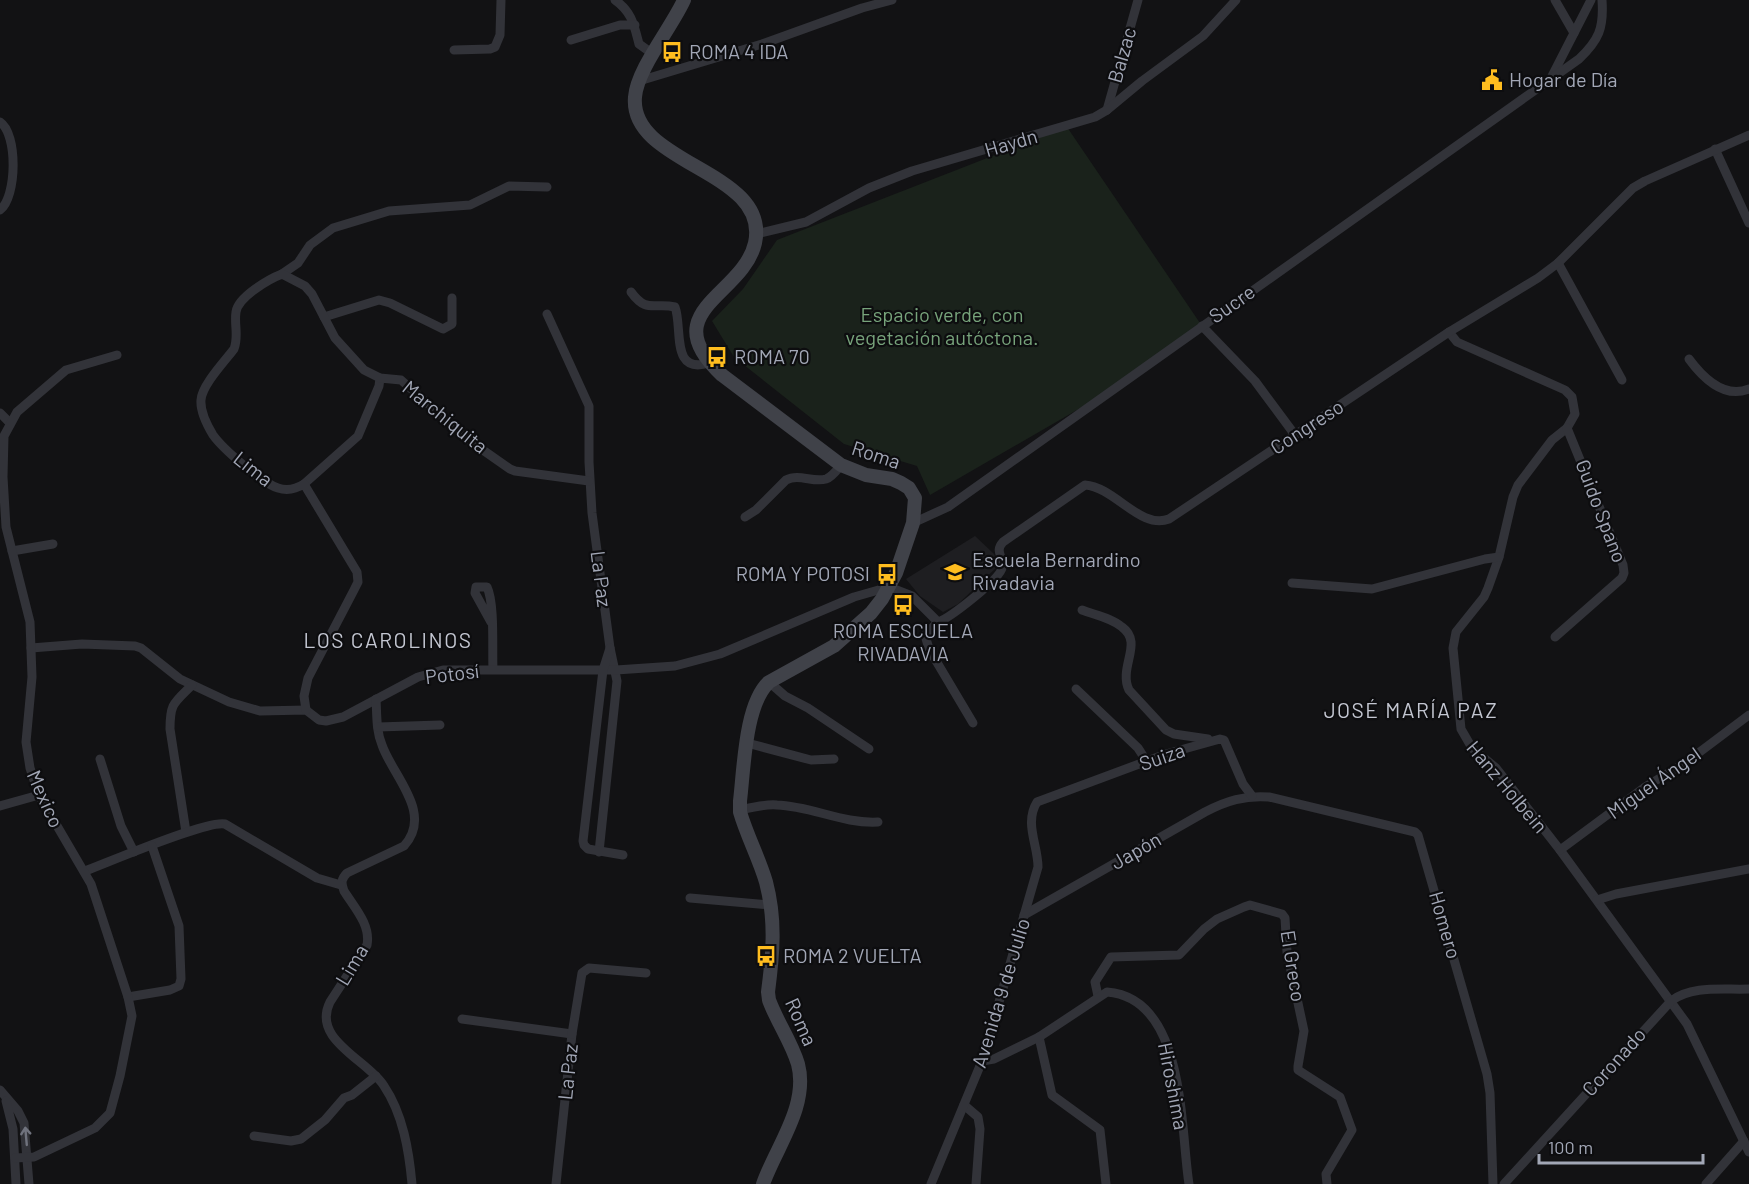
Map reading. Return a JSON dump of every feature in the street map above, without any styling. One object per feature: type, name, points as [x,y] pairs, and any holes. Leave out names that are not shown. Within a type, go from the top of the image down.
[{"type":"main road","points":[[684,0],[639,81],[635,97],[636,113],[643,125],[659,142],[731,189],[742,199],[750,210],[756,234]]},
{"type":"main road","name":"Roma","points":[[756,234],[748,260],[707,307],[697,324],[698,340],[709,363],[841,465],[866,475],[892,479],[909,488],[915,498],[913,523],[889,587],[871,614],[834,646],[769,682],[761,690],[753,706],[740,810],[766,882],[770,905],[774,942],[769,1000],[793,1050],[799,1067],[800,1080],[799,1094],[789,1124],[763,1184]]},
{"type":"street","points":[[454,50],[495,47],[500,35],[501,0]]},
{"type":"street","points":[[615,0],[628,11],[639,44],[653,54]]},
{"type":"street","points":[[639,81],[762,44],[862,8],[892,0]]},
{"type":"street","name":"Balzac","points":[[1107,110],[1138,0]]},
{"type":"street","name":"Haydn","points":[[756,234],[806,222],[869,188],[912,171],[1089,120],[1107,110],[1203,36],[1236,0]]},
{"type":"street","points":[[1555,0],[1574,33]]},
{"type":"street","name":"Sucre","points":[[1549,82],[1591,0]]},
{"type":"street","name":"Sucre","points":[[913,523],[948,507],[1549,82],[1590,49],[1602,25],[1602,0]]},
{"type":"street","points":[[571,40],[620,25],[634,25]]},
{"type":"street","points":[[0,122],[9,131],[13,164],[8,200],[0,210]]},
{"type":"street","name":"Congreso","points":[[938,622],[959,610],[1000,572],[1001,563],[998,552],[1003,542],[1085,485],[1098,487],[1150,521],[1161,522],[1169,519],[1449,332],[1538,278],[1558,263],[1633,188],[1645,180],[1749,135]]},
{"type":"street","points":[[1715,149],[1748,219]]},
{"type":"street","points":[[452,298],[452,324],[443,329],[390,303],[379,300],[324,317],[305,286],[282,274],[298,263],[310,245],[333,228],[389,211],[470,205],[509,186],[547,187]]},
{"type":"street","points":[[1558,263],[1622,380]]},
{"type":"street","name":"Lima","points":[[282,274],[275,276],[240,302],[236,309],[237,341],[234,349],[204,389],[201,407],[218,441],[261,479],[270,485],[286,490],[298,488],[304,484]]},
{"type":"street","points":[[631,292],[638,301],[651,308],[675,307],[680,350],[684,358],[698,366],[709,363]]},
{"type":"street","name":"La Paz","points":[[547,314],[589,405],[589,481],[610,648],[616,670],[617,681],[599,852]]},
{"type":"street","name":"Marchiquita","points":[[324,317],[339,343],[364,370],[380,378],[401,380],[471,441],[515,471],[589,481]]},
{"type":"street","points":[[1202,326],[1255,381],[1295,435]]},
{"type":"street","points":[[1449,332],[1458,342],[1565,390],[1575,404],[1575,414],[1567,428]]},
{"type":"street","points":[[0,413],[10,423],[25,405],[66,370],[117,355]]},
{"type":"street","points":[[1689,359],[1711,384],[1738,392],[1749,389]]},
{"type":"street","points":[[306,710],[304,696],[308,678],[358,582],[355,565],[304,484],[358,436],[379,386],[380,378]]},
{"type":"street","name":"Mexico","points":[[10,423],[4,436],[2,503],[6,527],[28,609],[32,648],[27,751],[30,768],[39,795],[91,884],[128,997],[132,1016],[110,1113],[95,1128],[34,1157],[15,1158]]},
{"type":"street","name":"Hanz Holbein","points":[[1567,428],[1552,440],[1518,485],[1499,557],[1484,597],[1460,624],[1454,638],[1461,729],[1472,748],[1496,768],[1560,850],[1671,1001],[1692,1033],[1744,1131],[1744,1141],[1749,1152]]},
{"type":"street","name":"Guido Spano","points":[[1555,637],[1622,578],[1624,573],[1623,565],[1567,428]]},
{"type":"street","points":[[745,517],[756,510],[786,480],[792,477],[824,480],[829,478],[841,465]]},
{"type":"street","points":[[12,550],[53,543]]},
{"type":"street","points":[[1292,583],[1372,589],[1499,557]]},
{"type":"street","points":[[889,587],[912,596],[938,622],[926,635],[929,649],[973,723]]},
{"type":"street","name":"Potosí","points":[[32,648],[82,645],[135,646],[141,648],[180,679],[246,709],[306,710],[319,720],[334,721],[427,674],[451,669],[616,670],[663,668],[701,660],[740,646],[854,597],[889,587]]},
{"type":"street","points":[[1082,610],[1121,626],[1127,632],[1132,645],[1125,674],[1125,682],[1129,690],[1166,730],[1174,734],[1224,740],[1243,784],[1252,796]]},
{"type":"street","points":[[491,622],[493,669]]},
{"type":"street","points":[[610,648],[603,670],[583,841],[588,849],[623,855]]},
{"type":"street","points":[[769,682],[785,696],[808,708],[868,749]]},
{"type":"street","points":[[186,832],[170,729],[170,714],[171,708],[192,685]]},
{"type":"street","points":[[1076,689],[1138,748],[1147,762]]},
{"type":"street","points":[[85,871],[186,832],[212,824],[225,824],[317,878],[341,885],[347,873],[404,846],[412,832],[414,814],[410,797],[382,747],[375,699]]},
{"type":"street","name":"Miguel Ángel","points":[[1560,850],[1645,787],[1685,763],[1749,715]]},
{"type":"street","points":[[378,727],[440,725]]},
{"type":"street","name":"Suiza","points":[[1042,799],[1213,740]]},
{"type":"street","points":[[747,743],[811,760],[834,759]]},
{"type":"street","points":[[100,759],[121,826],[134,852]]},
{"type":"street","points":[[0,806],[39,795]]},
{"type":"street","name":"Japón","points":[[1024,915],[1219,804],[1252,796]]},
{"type":"street","name":"Homero","points":[[1252,796],[1269,797],[1415,832],[1418,835],[1487,1074],[1490,1093],[1493,1184]]},
{"type":"street","name":"Avenida 9 de Julio","points":[[932,1184],[982,1061],[1038,867],[1038,857],[1030,827],[1033,808],[1042,799]]},
{"type":"street","points":[[740,810],[762,805],[780,805],[863,823],[878,822]]},
{"type":"street","points":[[128,997],[170,990],[179,986],[181,979],[179,926],[152,846]]},
{"type":"street","points":[[1597,900],[1616,894],[1749,869]]},
{"type":"street","name":"Lima","points":[[341,885],[365,925],[369,937],[367,945],[326,1009],[327,1025],[333,1037],[376,1076],[388,1093],[404,1131],[412,1184]]},
{"type":"street","points":[[690,898],[770,905]]},
{"type":"street","name":"El Greco","points":[[1098,996],[1095,982],[1111,957],[1179,955],[1217,919],[1250,905],[1282,914],[1285,918],[1287,952],[1304,1031],[1299,1070],[1340,1097],[1352,1130],[1326,1174],[1327,1184]]},
{"type":"street","points":[[572,1035],[584,970],[589,968],[646,973]]},
{"type":"street","name":"Coronado","points":[[1504,1184],[1671,1001],[1680,994],[1690,991],[1749,989]]},
{"type":"street","name":"Hiroshima","points":[[1098,996],[1107,992],[1117,993],[1139,1003],[1165,1038],[1176,1077],[1189,1184]]},
{"type":"street","points":[[982,1061],[994,1059],[1039,1037],[1098,996]]},
{"type":"street","name":"La Paz","points":[[462,1019],[572,1035],[556,1184]]},
{"type":"street","points":[[1039,1037],[1052,1095],[1100,1130],[1106,1184]]},
{"type":"street","points":[[254,1136],[291,1141],[301,1139],[325,1120],[344,1098],[352,1095],[376,1076]]},
{"type":"street","points":[[1,1094],[18,1111],[24,1123],[29,1184]]},
{"type":"street","points":[[1,1094],[13,1129],[16,1184]]},
{"type":"street","points":[[964,1105],[978,1117],[980,1129],[976,1184]]},
{"type":"street","points":[[1706,1184],[1744,1141]]},
{"type":"shaded area","name":"Escuela Bernardino Rivadavia","points":[[975,536],[994,554],[999,565],[958,604],[943,612],[920,596],[906,579]]},
{"type":"green space","name":"Espacio verde, con vegetación autóctona.","points":[[1067,127],[1202,326],[1127,381],[930,495],[917,466],[844,444],[734,357],[712,321],[743,289],[777,240]]},
{"type":"place","name":"ROMA 4 IDA","points":[[672,52]]},
{"type":"place","name":"Hogar de Día","points":[[1492,80]]},
{"type":"place","name":"ROMA 70","points":[[717,357]]},
{"type":"place","name":"Escuela Bernardino Rivadavia","points":[[955,572]]},
{"type":"place","name":"ROMA Y POTOSI","points":[[887,574]]},
{"type":"place","name":"ROMA ESCUELA RIVADAVIA","points":[[903,605]]},
{"type":"place","name":"ROMA 2 VUELTA","points":[[766,956]]},
{"type":"district","name":"LOS CAROLINOS","points":[[388,641]]},
{"type":"district","name":"JOSÉ MARÍA PAZ","points":[[1411,711]]}]
